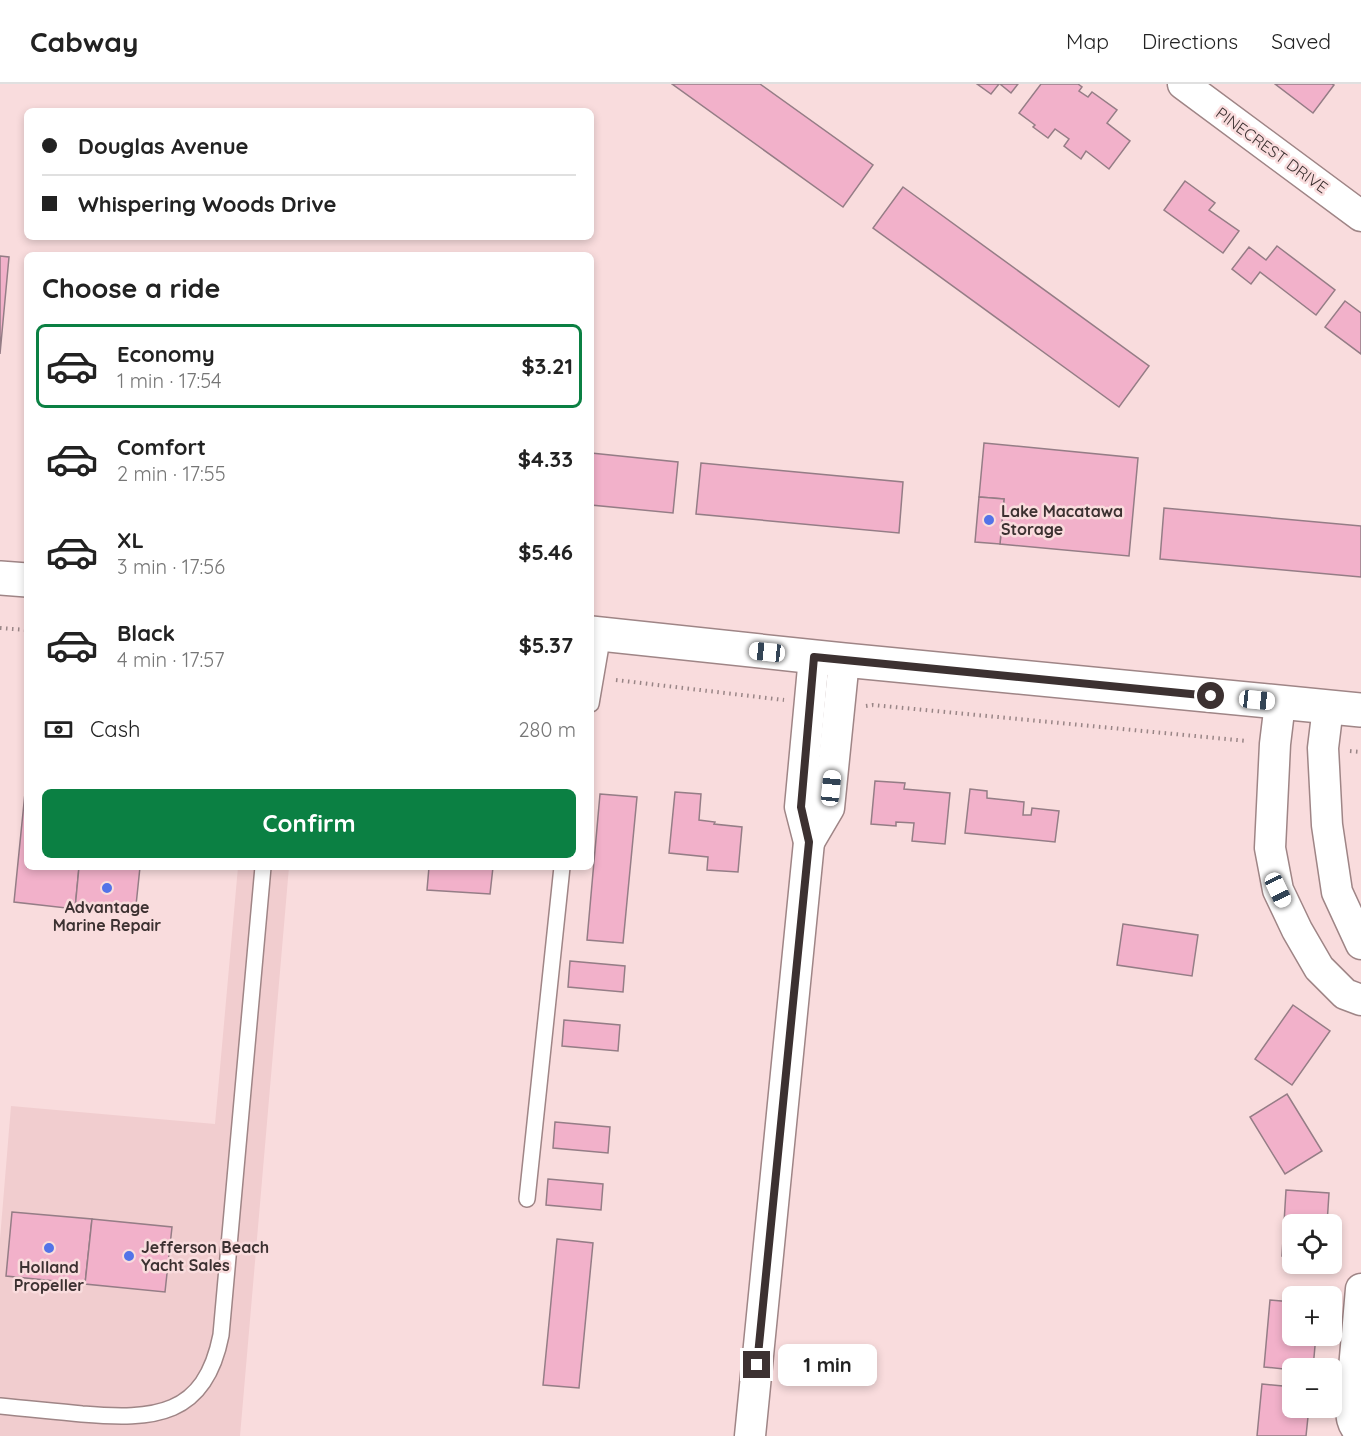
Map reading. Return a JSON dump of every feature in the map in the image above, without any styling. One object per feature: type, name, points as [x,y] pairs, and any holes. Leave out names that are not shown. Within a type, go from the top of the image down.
[{"type":"street","name":"PINECREST DRIVE","points":[[1183,84],[1361,216]]},
{"type":"street","points":[[0,578],[24,580]]},
{"type":"street","points":[[597,634],[829,659],[1361,710]]},
{"type":"street","points":[[750,1436],[809,842],[801,807],[810,704],[829,659]]},
{"type":"street","points":[[809,842],[829,808],[839,707],[829,659]]},
{"type":"street","points":[[1280,703],[1275,744],[1270,848],[1278,890],[1297,930],[1320,968],[1346,994],[1361,1000]]},
{"type":"street","points":[[1328,707],[1323,748],[1327,825],[1337,892],[1361,944]]},
{"type":"street","points":[[1361,1289],[1351,1418],[1354,1428],[1361,1433]]},
{"type":"lane","points":[[594,692],[597,679],[597,634]]},
{"type":"lane","points":[[0,1406],[116,1417],[158,1414],[189,1398],[202,1385],[211,1369],[221,1335],[263,870]]},
{"type":"lane","points":[[527,1199],[562,870]]},
{"type":"path","points":[[0,628],[24,630]]},
{"type":"path","points":[[597,679],[643,682],[810,704]]},
{"type":"path","points":[[839,707],[873,705],[1275,744]]},
{"type":"path","points":[[1323,748],[1361,752]]},
{"type":"shaded area","points":[[238,870],[289,870],[240,1436],[0,1436],[0,1239],[11,1106],[215,1124]]},
{"type":"building","points":[[672,84],[760,84],[873,165],[843,207]]},
{"type":"building","points":[[977,84],[999,84],[991,94]]},
{"type":"building","points":[[1000,84],[1018,84],[1011,93]]},
{"type":"building","points":[[1041,84],[1078,84],[1082,87],[1079,91],[1088,97],[1092,92],[1117,110],[1107,123],[1130,141],[1109,169],[1086,151],[1081,159],[1064,146],[1069,139],[1055,129],[1048,138],[1019,113]]},
{"type":"building","points":[[1275,84],[1332,84],[1334,85],[1313,113]]},
{"type":"building","points":[[1185,181],[1215,203],[1209,210],[1239,231],[1223,253],[1164,210]]},
{"type":"building","points":[[903,187],[1149,366],[1119,407],[873,228]]},
{"type":"building","points":[[1277,246],[1335,290],[1316,315],[1260,272],[1251,284],[1232,269],[1249,247],[1266,260]]},
{"type":"building","points":[[0,256],[9,257],[0,354]]},
{"type":"building","points":[[1345,301],[1361,313],[1361,354],[1325,327]]},
{"type":"building","points":[[984,443],[1138,458],[1129,556],[1000,544],[1004,499],[979,497]]},
{"type":"building","points":[[594,453],[678,462],[673,513],[594,505]]},
{"type":"building","points":[[701,463],[903,482],[899,533],[696,514]]},
{"type":"building","name":"Lake Macatawa Storage","points":[[979,497],[1004,499],[1000,544],[975,542]]},
{"type":"building","points":[[1164,508],[1361,526],[1361,577],[1160,559]]},
{"type":"building","points":[[875,781],[905,783],[904,789],[950,793],[945,844],[912,841],[914,823],[896,822],[896,826],[871,824]]},
{"type":"building","points":[[970,789],[987,791],[987,798],[1024,802],[1023,815],[1031,815],[1032,808],[1059,811],[1055,842],[965,833]]},
{"type":"building","points":[[675,792],[701,794],[699,820],[742,827],[738,872],[707,870],[708,857],[669,853]]},
{"type":"building","points":[[600,794],[637,797],[623,943],[587,940]]},
{"type":"building","points":[[24,803],[24,870],[79,870],[75,909],[14,902]]},
{"type":"building","name":"Advantage Marine Repair","points":[[79,870],[140,870],[135,915],[75,909]]},
{"type":"building","points":[[429,870],[493,870],[490,894],[427,890]]},
{"type":"building","points":[[1123,924],[1198,935],[1192,976],[1117,965]]},
{"type":"building","points":[[570,961],[625,966],[623,992],[568,987]]},
{"type":"building","points":[[1293,1005],[1330,1031],[1292,1085],[1255,1059]]},
{"type":"building","points":[[564,1020],[620,1025],[618,1051],[562,1046]]},
{"type":"building","points":[[1287,1094],[1322,1151],[1285,1174],[1250,1117]]},
{"type":"building","points":[[555,1122],[610,1127],[608,1153],[553,1148]]},
{"type":"building","points":[[548,1179],[603,1184],[601,1210],[546,1205]]},
{"type":"building","points":[[1286,1190],[1329,1193],[1328,1214],[1285,1214]]},
{"type":"building","name":"Holland Propeller","points":[[12,1212],[92,1219],[85,1284],[6,1276]]},
{"type":"building","name":"Jefferson Beach Yacht Sales","points":[[92,1219],[172,1227],[165,1292],[85,1284]]},
{"type":"building","points":[[557,1239],[593,1243],[579,1388],[543,1385]]},
{"type":"building","points":[[1270,1300],[1282,1301],[1282,1346],[1315,1346],[1314,1358],[1282,1358],[1282,1369],[1264,1367]]},
{"type":"building","points":[[1262,1384],[1282,1386],[1282,1418],[1308,1418],[1306,1436],[1257,1436]]},
{"type":"place","name":"Lake Macatawa Storage","points":[[989,520]]},
{"type":"place","name":"Advantage Marine Repair","points":[[107,888]]},
{"type":"place","name":"Holland Propeller","points":[[49,1248]]},
{"type":"place","name":"Jefferson Beach Yacht Sales","points":[[129,1256]]},
{"type":"route","points":[[757,1365],[809,842],[801,807],[814,657],[1211,696]]}]
